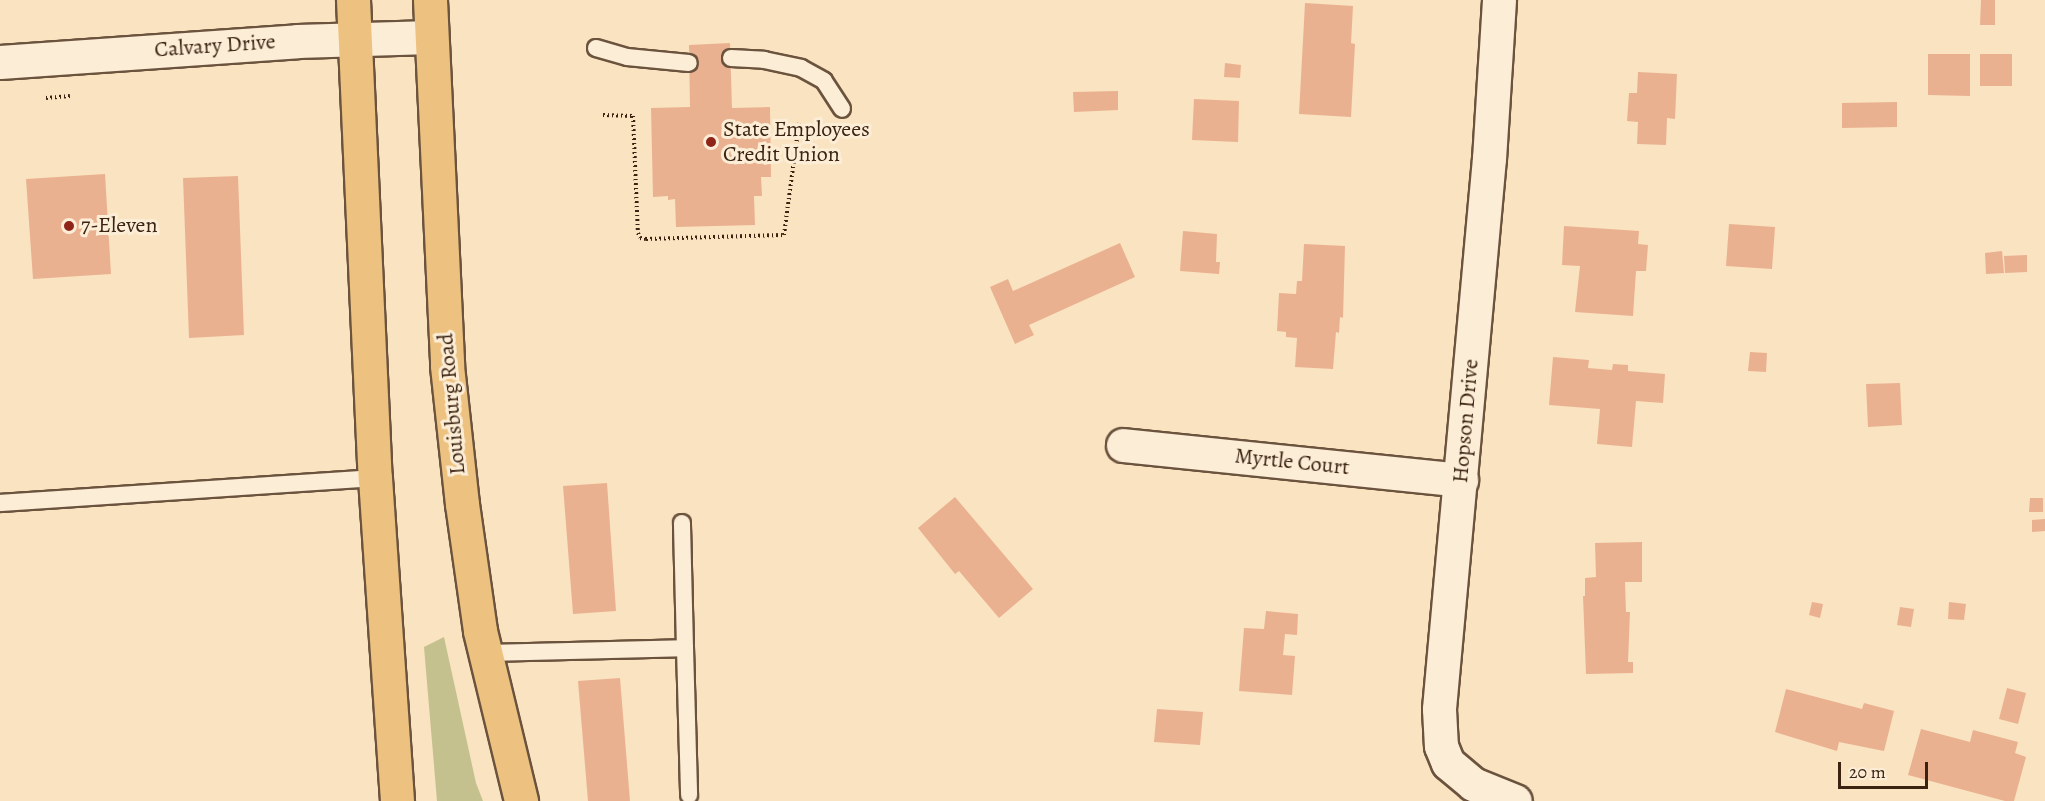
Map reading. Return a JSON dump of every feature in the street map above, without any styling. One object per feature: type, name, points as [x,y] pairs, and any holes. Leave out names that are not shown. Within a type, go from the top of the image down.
[{"type":"highway","points":[[353,0],[375,478],[397,801]]},
{"type":"highway","name":"Louisburg Road","points":[[430,0],[447,366],[465,527],[485,653],[522,801]]},
{"type":"street","name":"Hopson Drive","points":[[1499,0],[1461,480],[1439,709],[1441,746],[1448,763],[1473,784],[1515,801]]},
{"type":"street","name":"Calvary Drive","points":[[0,62],[354,38],[430,37]]},
{"type":"street","name":"Myrtle Court","points":[[1123,445],[1461,480]]},
{"type":"lane","points":[[596,48],[627,57],[689,63]]},
{"type":"lane","points":[[731,58],[764,60],[801,68],[824,81],[842,110]]},
{"type":"lane","points":[[0,503],[375,478]]},
{"type":"lane","points":[[682,523],[689,795]]},
{"type":"lane","points":[[485,653],[685,648]]},
{"type":"path","points":[[46,98],[70,96]]},
{"type":"path","points":[[603,115],[633,116],[638,233],[640,238],[646,239],[784,235],[799,123]]},
{"type":"shaded area","points":[[444,637],[476,783],[483,801],[437,801],[424,647]]},
{"type":"building","points":[[1981,0],[1995,0],[1995,25],[1980,25]]},
{"type":"building","points":[[1305,3],[1353,6],[1351,43],[1355,44],[1351,117],[1299,114]]},
{"type":"building","name":"State Employees Credit Union","points":[[730,43],[732,108],[770,107],[771,177],[761,177],[762,196],[754,196],[755,225],[676,227],[675,199],[668,200],[668,196],[653,197],[651,108],[690,107],[689,45]]},
{"type":"building","points":[[1928,54],[1970,54],[1970,96],[1928,95]]},
{"type":"building","points":[[1980,54],[2012,54],[2012,86],[1980,86]]},
{"type":"building","points":[[1225,63],[1241,65],[1240,78],[1224,77]]},
{"type":"building","points":[[1638,72],[1677,74],[1675,119],[1667,118],[1666,145],[1637,144],[1638,122],[1627,121],[1629,93],[1637,93]]},
{"type":"building","points":[[1118,91],[1118,110],[1074,112],[1073,92]]},
{"type":"building","points":[[1194,99],[1239,101],[1238,142],[1192,140]]},
{"type":"building","points":[[1897,102],[1897,127],[1842,128],[1842,103]]},
{"type":"building","name":"7-Eleven","points":[[105,174],[111,274],[33,279],[26,179]]},
{"type":"building","points":[[238,176],[244,335],[189,338],[183,178]]},
{"type":"building","points":[[1729,224],[1775,227],[1772,269],[1726,266]]},
{"type":"building","points":[[1564,226],[1639,231],[1638,244],[1648,245],[1646,271],[1636,271],[1633,316],[1575,312],[1580,266],[1562,265]]},
{"type":"building","points":[[1183,231],[1217,234],[1216,262],[1220,262],[1219,274],[1180,271]]},
{"type":"building","points":[[1120,243],[1135,277],[1029,325],[1034,335],[1015,344],[990,287],[1008,279],[1013,291]]},
{"type":"building","points":[[1304,244],[1345,246],[1343,318],[1340,317],[1339,333],[1336,332],[1333,369],[1295,367],[1297,338],[1286,337],[1286,332],[1277,331],[1279,293],[1296,294],[1297,281],[1302,281]]},
{"type":"building","points":[[2002,251],[2004,273],[1986,274],[1985,253]]},
{"type":"building","points":[[2027,255],[2027,272],[2005,273],[2004,256]]},
{"type":"building","points":[[1750,352],[1767,353],[1766,372],[1748,371]]},
{"type":"building","points":[[1553,357],[1589,360],[1588,368],[1612,370],[1613,364],[1628,365],[1628,371],[1665,374],[1663,403],[1636,401],[1632,447],[1597,444],[1600,409],[1549,405]]},
{"type":"building","points":[[1900,383],[1902,425],[1868,427],[1866,384]]},
{"type":"building","points":[[607,483],[616,611],[573,614],[563,486]]},
{"type":"building","points":[[955,497],[1033,589],[999,618],[959,571],[955,574],[918,528]]},
{"type":"building","points":[[2030,498],[2043,498],[2043,512],[2029,512]]},
{"type":"building","points":[[2045,519],[2045,531],[2032,532],[2032,520]]},
{"type":"building","points":[[1642,542],[1642,582],[1625,582],[1626,612],[1630,612],[1628,662],[1633,662],[1633,673],[1586,674],[1583,596],[1585,596],[1585,578],[1596,577],[1595,543]]},
{"type":"building","points":[[1812,602],[1823,604],[1820,618],[1809,615]]},
{"type":"building","points":[[1949,602],[1966,604],[1964,620],[1948,619]]},
{"type":"building","points":[[1900,607],[1914,609],[1911,627],[1897,625]]},
{"type":"building","points":[[1266,611],[1298,614],[1297,635],[1285,634],[1283,655],[1295,656],[1292,695],[1239,691],[1244,628],[1264,629]]},
{"type":"building","points":[[620,678],[630,801],[588,801],[578,681]]},
{"type":"building","points":[[2007,688],[2026,693],[2018,724],[1999,719]]},
{"type":"building","points":[[1786,689],[1862,709],[1864,703],[1894,711],[1884,751],[1839,742],[1837,751],[1775,732]]},
{"type":"building","points":[[1157,709],[1203,712],[1200,745],[1154,742]]},
{"type":"building","points":[[1921,729],[1970,742],[1973,730],[2018,742],[2015,753],[2026,757],[2014,801],[2005,801],[1908,775]]},
{"type":"place","name":"State Employees Credit Union","points":[[711,142]]},
{"type":"place","name":"7-Eleven","points":[[69,226]]}]
